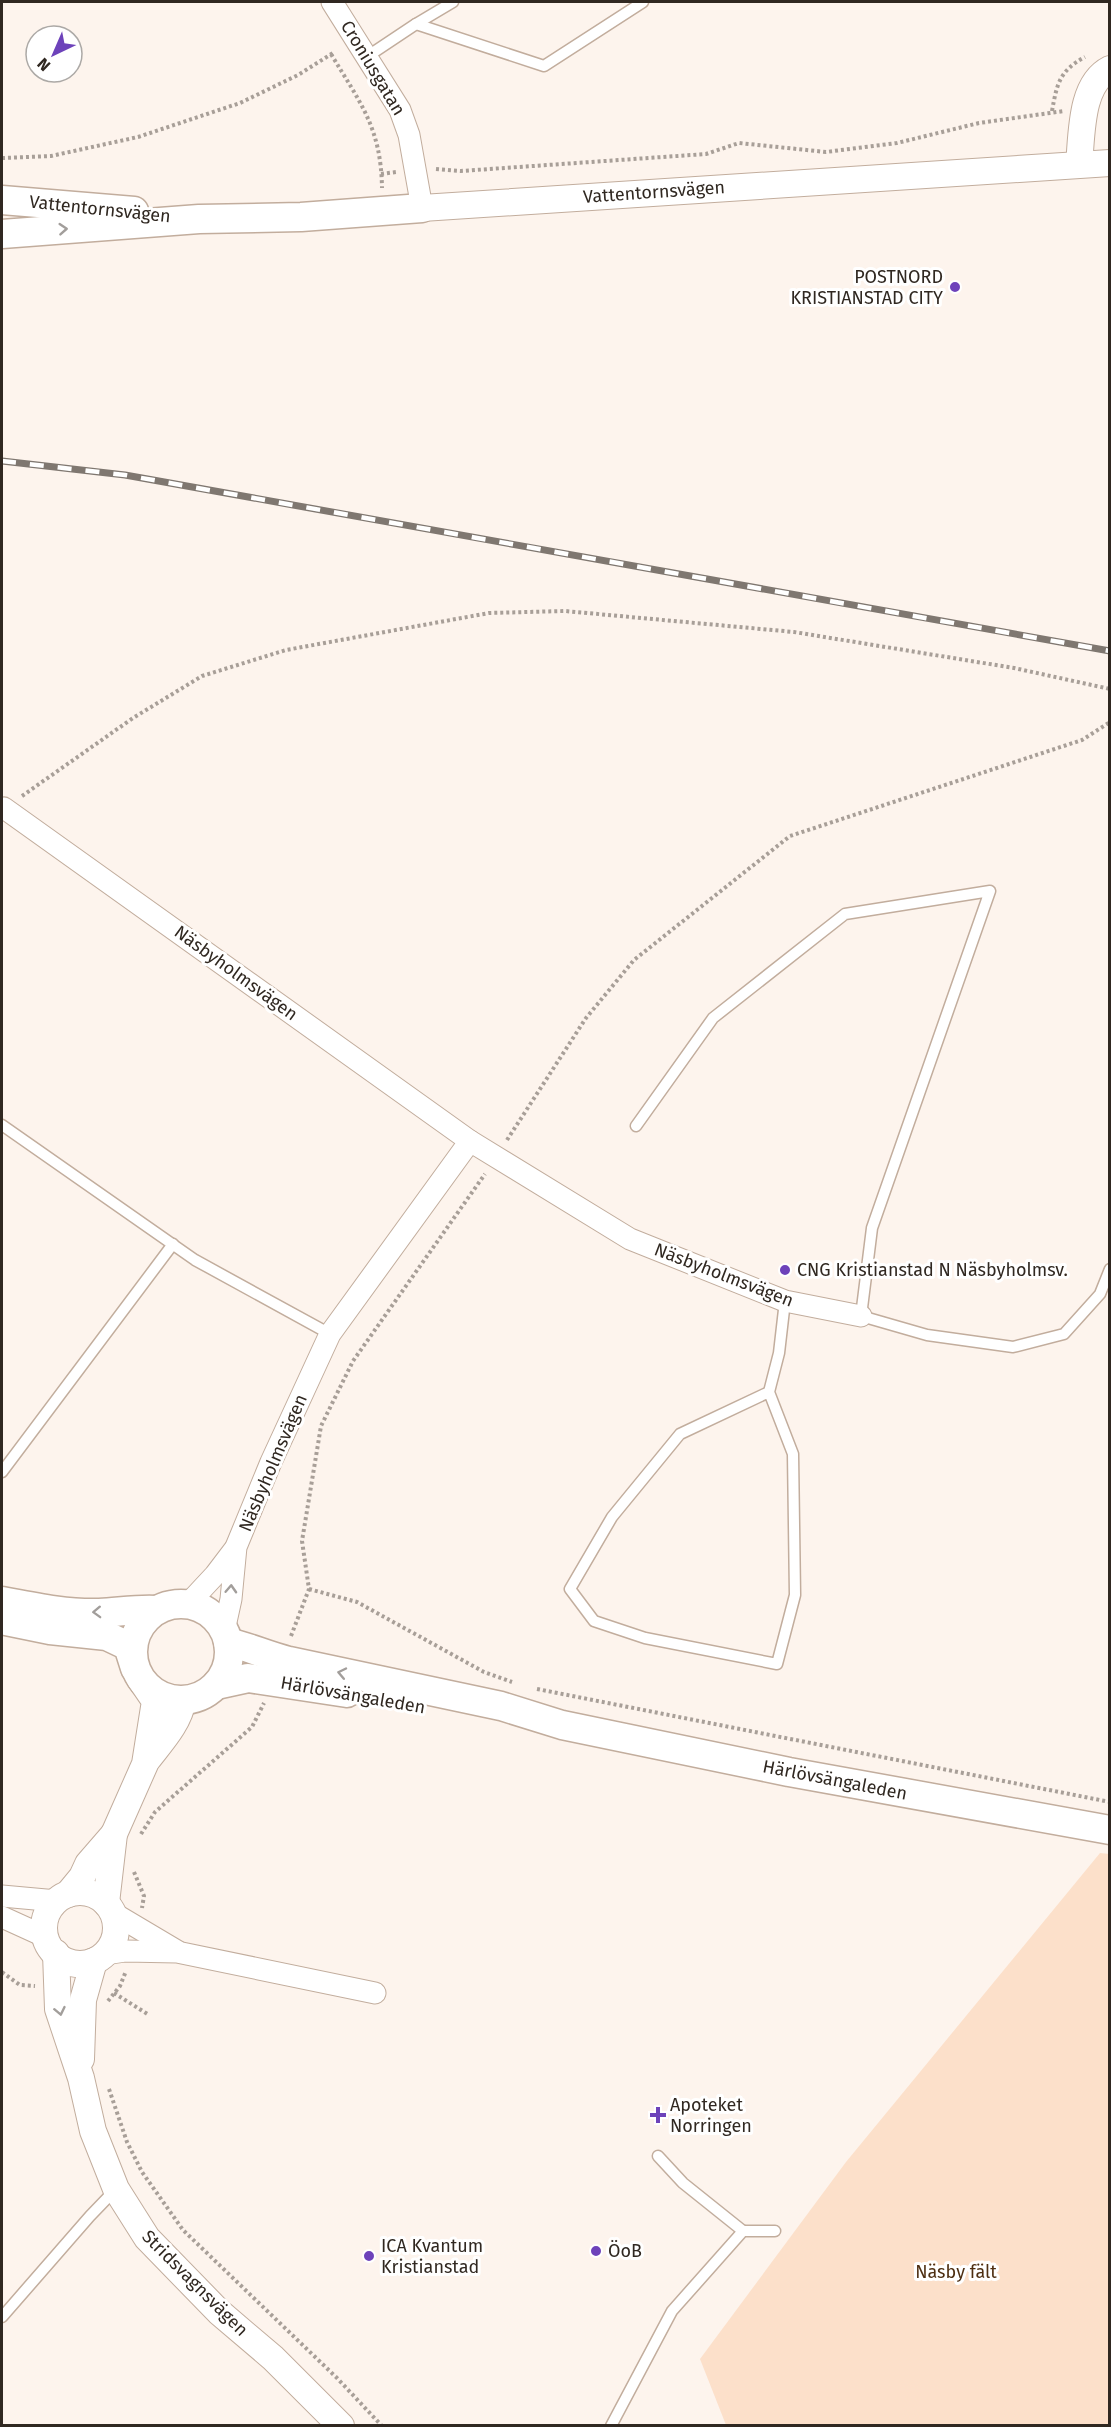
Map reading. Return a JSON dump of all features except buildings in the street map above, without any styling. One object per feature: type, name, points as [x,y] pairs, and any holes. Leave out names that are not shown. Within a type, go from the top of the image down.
[{"type":"main road","name":"Vattentornsvägen","points":[[4,198],[199,219]]},
{"type":"main road","name":"Vattentornsvägen","points":[[2,233],[199,219],[301,217],[422,208]]},
{"type":"main road","points":[[2,1601],[76,1613],[156,1610],[171,1605],[188,1604],[209,1614],[226,1636],[227,1665],[216,1685],[206,1693],[183,1700],[166,1698],[152,1691],[138,1673],[128,1646],[107,1636],[50,1630],[2,1620]]},
{"type":"main road","points":[[138,1673],[132,1652],[135,1635],[143,1621],[156,1610]]},
{"type":"main road","name":"Härlövsängaleden","points":[[226,1636],[266,1655],[289,1662],[501,1706],[562,1725],[789,1772],[1110,1830]]},
{"type":"main road","name":"Härlövsängaleden","points":[[216,1685],[248,1678],[290,1682],[500,1721],[562,1725]]},
{"type":"street","name":"Croniusgatan","points":[[332,2],[400,110],[409,135],[422,208]]},
{"type":"street","points":[[1079,164],[1085,103],[1100,74],[1110,69]]},
{"type":"street","name":"Vattentornsvägen","points":[[422,208],[1110,163]]},
{"type":"street","name":"Näsbyholmsvägen","points":[[3,809],[470,1141],[630,1239],[785,1301],[861,1316]]},
{"type":"street","name":"Näsbyholmsvägen","points":[[188,1604],[215,1575],[236,1547],[271,1462],[330,1334],[470,1141]]},
{"type":"street","name":"Näsbyholmsvägen","points":[[226,1636],[236,1547]]},
{"type":"street","points":[[138,1673],[154,1701],[145,1764]]},
{"type":"street","points":[[51,1945],[46,1917],[82,1877],[88,1864],[114,1834],[145,1764],[169,1731],[181,1710],[183,1700]]},
{"type":"street","points":[[108,1955],[116,1935],[110,1908],[114,1834]]},
{"type":"street","points":[[2,1896],[62,1897],[81,1892],[95,1895],[135,1927],[177,1952]]},
{"type":"street","points":[[2,1917],[51,1945],[74,1963],[108,1955],[177,1952],[375,1992]]},
{"type":"street","name":"Stridsvagnsvägen","points":[[51,1945],[58,2009],[81,2078],[93,2131],[117,2189],[147,2238],[219,2312],[273,2358],[341,2426]]},
{"type":"street","name":"Stridsvagnsvägen","points":[[81,2078],[83,2000],[108,1955]]},
{"type":"lane","points":[[368,56],[453,2]]},
{"type":"lane","points":[[416,24],[544,66],[643,2]]},
{"type":"lane","points":[[636,1126],[713,1018],[845,914],[990,891],[872,1228],[861,1316],[927,1335],[1013,1347],[1064,1334],[1100,1294],[1110,1269]]},
{"type":"lane","points":[[2,1125],[195,1260],[330,1334]]},
{"type":"lane","points":[[2,1472],[173,1244]]},
{"type":"lane","points":[[769,1392],[680,1434],[612,1517],[570,1588],[594,1622],[645,1638],[777,1664],[795,1595],[793,1454],[769,1392],[779,1353],[785,1301]]},
{"type":"lane","points":[[658,2156],[683,2183],[743,2231],[775,2231]]},
{"type":"lane","points":[[2,2317],[90,2216],[117,2189]]},
{"type":"lane","points":[[610,2426],[672,2311],[743,2231]]},
{"type":"path","points":[[2,158],[51,156],[138,137],[240,103],[298,75],[355,37]]},
{"type":"path","points":[[331,54],[373,127],[378,144],[381,174],[441,169],[462,171],[706,154],[739,143],[826,152],[897,143],[978,123],[1052,111],[1084,110]]},
{"type":"path","points":[[3,809],[133,718],[202,676],[286,650],[489,613],[565,611],[794,632],[1014,668],[1110,689]]},
{"type":"path","points":[[291,1637],[309,1589],[302,1541],[321,1426],[353,1361],[496,1157],[586,1018],[634,960],[790,836],[1082,740],[1110,722]]},
{"type":"path","points":[[309,1589],[357,1602],[484,1672],[522,1685]]},
{"type":"path","points":[[531,1688],[1110,1802]]},
{"type":"path","points":[[140,1836],[155,1812],[252,1727],[266,1697]]},
{"type":"path","points":[[135,1864],[134,1875],[144,1896],[135,1927]]},
{"type":"path","points":[[105,2005],[120,1986],[128,1967],[108,1955]]},
{"type":"path","points":[[108,2086],[127,2142],[142,2172],[183,2230],[337,2378],[382,2426]]},
{"type":"green space","name":"Näsby fält","points":[[1100,1853],[1110,1854],[1109,2425],[726,2425],[700,2359],[846,2162]]},
{"type":"railway","points":[[2,461],[125,475],[1110,651]]},
{"type":"place","name":"POSTNORD KRISTIANSTAD CITY","points":[[955,287]]},
{"type":"place","name":"CNG Kristianstad N Näsbyholmsv.","points":[[785,1270]]},
{"type":"place","name":"Apoteket Norringen","points":[[658,2115]]},
{"type":"place","name":"ÖoB","points":[[596,2251]]},
{"type":"place","name":"ICA Kvantum Kristianstad","points":[[369,2256]]}]
